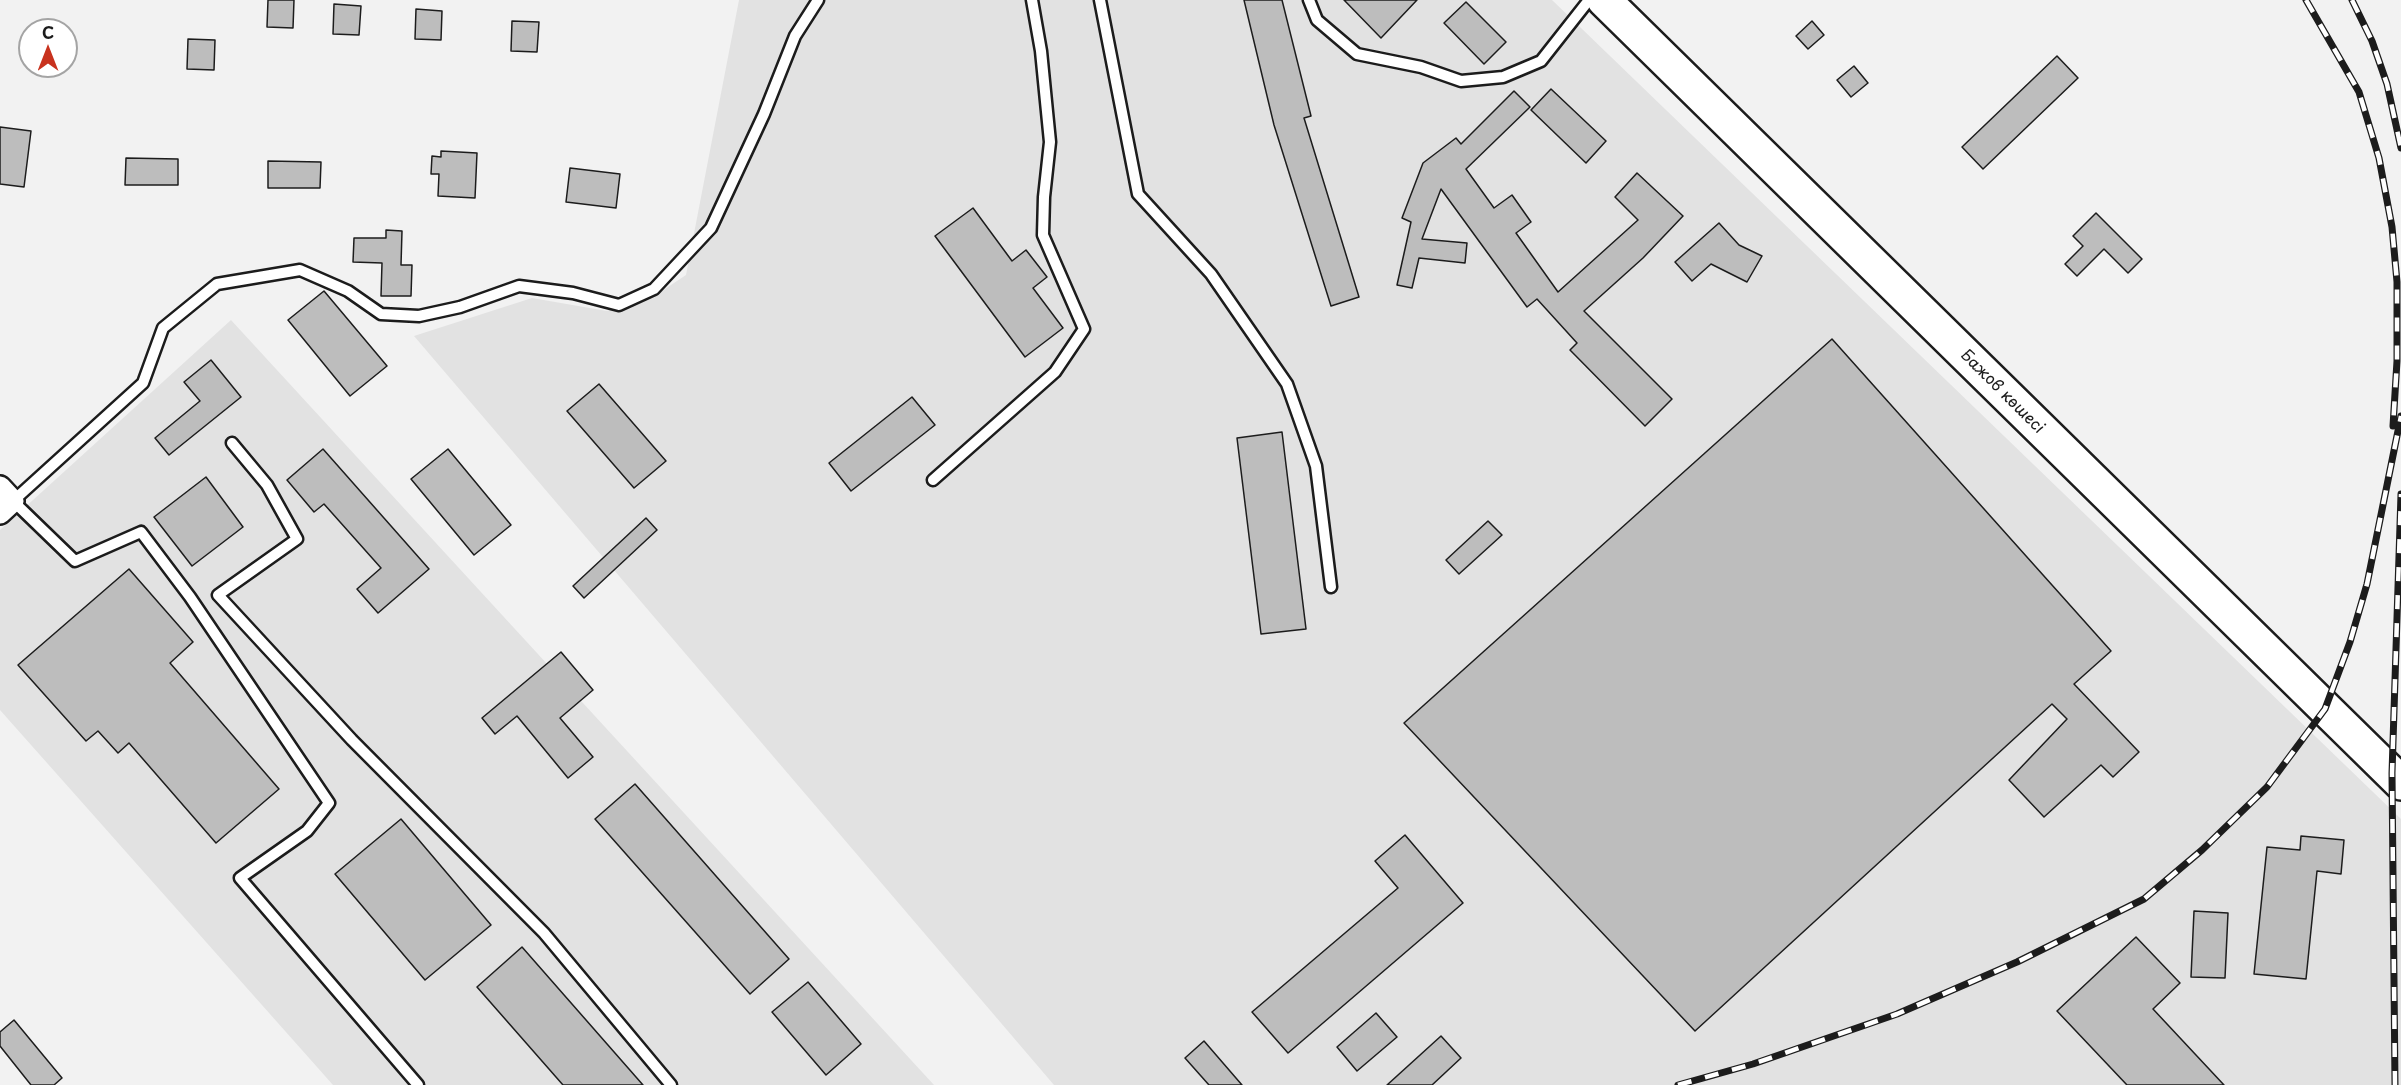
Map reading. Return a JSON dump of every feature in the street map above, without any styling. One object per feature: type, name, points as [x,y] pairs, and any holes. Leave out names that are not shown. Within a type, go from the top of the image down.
[{"type":"main road","name":"Бажов көшесі","points":[[1604,0],[2401,783]]},
{"type":"lane","points":[[418,1085],[240,878],[307,831],[329,803],[190,597],[141,532],[75,561],[4,500],[143,383],[163,328],[217,284],[300,270],[348,291],[381,314],[419,316],[460,307],[519,286],[619,304],[654,289],[711,228],[764,114],[795,36],[818,0]]},
{"type":"lane","points":[[933,480],[1055,372],[1084,329],[1043,236],[1044,197],[1050,142],[1041,51],[1032,0]]},
{"type":"lane","points":[[1100,0],[1138,194],[1211,274],[1287,384],[1316,466],[1331,587]]},
{"type":"lane","points":[[1309,0],[1317,20],[1358,54],[1421,67],[1461,81],[1503,77],[1541,61],[1588,0]]},
{"type":"lane","points":[[232,443],[267,485],[297,539],[218,595],[352,740],[544,933],[671,1085]]},
{"type":"shaded area","points":[[739,0],[1552,0],[2401,819],[2401,1085],[1054,1085],[414,336],[532,298],[607,311],[656,295],[686,275]]},
{"type":"shaded area","points":[[231,320],[934,1085],[333,1085],[0,710],[0,530]]},
{"type":"building","points":[[268,0],[294,0],[293,28],[267,27]]},
{"type":"building","points":[[1244,0],[1282,0],[1311,116],[1304,118],[1359,297],[1331,306],[1274,125]]},
{"type":"building","points":[[1344,0],[1417,0],[1381,38]]},
{"type":"building","points":[[1466,2],[1506,42],[1484,64],[1444,23]]},
{"type":"building","points":[[334,4],[361,6],[359,35],[333,34]]},
{"type":"building","points":[[416,9],[442,11],[441,40],[415,39]]},
{"type":"building","points":[[512,21],[539,22],[537,52],[511,51]]},
{"type":"building","points":[[1812,21],[1824,35],[1808,49],[1796,36]]},
{"type":"building","points":[[188,39],[215,40],[214,70],[187,69]]},
{"type":"building","points":[[2057,56],[2078,78],[1983,169],[1962,147]]},
{"type":"building","points":[[1854,66],[1868,83],[1851,97],[1837,80]]},
{"type":"building","points":[[1551,89],[1606,141],[1586,163],[1531,110]]},
{"type":"building","points":[[1514,91],[1530,107],[1466,169],[1494,208],[1512,195],[1531,222],[1516,233],[1558,292],[1638,220],[1615,197],[1637,173],[1683,216],[1643,258],[1584,311],[1672,399],[1645,426],[1570,350],[1577,343],[1537,299],[1527,307],[1441,189],[1422,239],[1467,243],[1465,263],[1419,258],[1412,288],[1397,285],[1411,222],[1402,218],[1423,163],[1456,138],[1461,144]]},
{"type":"building","points":[[0,127],[31,131],[24,187],[0,184]]},
{"type":"building","points":[[441,151],[477,153],[475,198],[438,196],[439,174],[431,174],[432,156],[441,157]]},
{"type":"building","points":[[126,158],[178,159],[178,185],[125,185]]},
{"type":"building","points":[[268,161],[321,162],[320,188],[268,188]]},
{"type":"building","points":[[570,168],[620,174],[616,208],[566,202]]},
{"type":"building","points":[[973,208],[1012,261],[1026,250],[1047,277],[1033,288],[1063,328],[1025,357],[935,236]]},
{"type":"building","points":[[2096,213],[2142,259],[2128,273],[2104,249],[2077,276],[2065,264],[2083,246],[2073,236]]},
{"type":"building","points":[[1719,223],[1739,245],[1762,256],[1747,282],[1711,264],[1692,281],[1675,262]]},
{"type":"building","points":[[386,230],[402,231],[401,265],[412,265],[411,296],[381,296],[382,263],[353,262],[354,238],[386,238]]},
{"type":"building","points":[[324,291],[387,366],[350,396],[288,320]]},
{"type":"building","points":[[1832,339],[2111,651],[2074,684],[2139,752],[2113,777],[2101,765],[2044,817],[2009,780],[2067,719],[2052,704],[1695,1031],[1404,723]]},
{"type":"building","points":[[211,360],[241,397],[169,455],[155,438],[200,401],[184,382]]},
{"type":"building","points":[[599,384],[666,461],[634,488],[567,411]]},
{"type":"building","points":[[912,397],[935,425],[851,491],[829,463]]},
{"type":"building","points":[[1282,432],[1306,629],[1261,634],[1237,438]]},
{"type":"building","points":[[323,449],[429,569],[378,613],[357,589],[381,568],[324,504],[314,512],[287,480]]},
{"type":"building","points":[[448,449],[511,525],[474,555],[411,479]]},
{"type":"building","points":[[206,477],[243,527],[192,566],[154,517]]},
{"type":"building","points":[[646,518],[657,530],[584,598],[573,586]]},
{"type":"building","points":[[1488,521],[1502,535],[1459,574],[1446,560]]},
{"type":"building","points":[[129,569],[193,642],[170,663],[279,789],[216,843],[129,743],[118,753],[98,731],[86,741],[18,665]]},
{"type":"building","points":[[561,652],[593,690],[560,718],[593,757],[568,778],[517,716],[495,734],[482,718]]},
{"type":"building","points":[[635,784],[789,959],[750,994],[595,819]]},
{"type":"building","points":[[401,819],[491,925],[425,980],[335,874]]},
{"type":"building","points":[[1405,835],[1463,903],[1288,1053],[1252,1012],[1398,888],[1375,861]]},
{"type":"building","points":[[2301,836],[2344,840],[2341,874],[2317,871],[2306,979],[2254,974],[2267,847],[2300,850]]},
{"type":"building","points":[[2194,911],[2228,913],[2225,978],[2191,977]]},
{"type":"building","points":[[2136,937],[2180,983],[2153,1009],[2224,1085],[2127,1085],[2057,1011]]},
{"type":"building","points":[[522,947],[643,1085],[563,1085],[477,987]]},
{"type":"building","points":[[808,982],[861,1044],[826,1075],[772,1012]]},
{"type":"building","points":[[1376,1013],[1397,1037],[1357,1071],[1337,1047]]},
{"type":"building","points":[[14,1020],[62,1078],[54,1085],[31,1085],[0,1046],[0,1032]]},
{"type":"building","points":[[1441,1036],[1461,1058],[1432,1085],[1387,1085]]},
{"type":"building","points":[[1204,1041],[1242,1085],[1209,1085],[1185,1058]]},
{"type":"railway","points":[[2306,0],[2359,92],[2379,158],[2392,227],[2397,282],[2397,361],[2393,426]]},
{"type":"railway","points":[[2352,0],[2372,41],[2387,84],[2401,148]]},
{"type":"railway","points":[[1678,1085],[1753,1064],[1897,1014],[2017,962],[2144,899],[2202,850],[2267,787],[2325,709],[2350,642],[2367,584],[2401,416]]},
{"type":"railway","points":[[2395,1085],[2392,773],[2401,494]]}]
